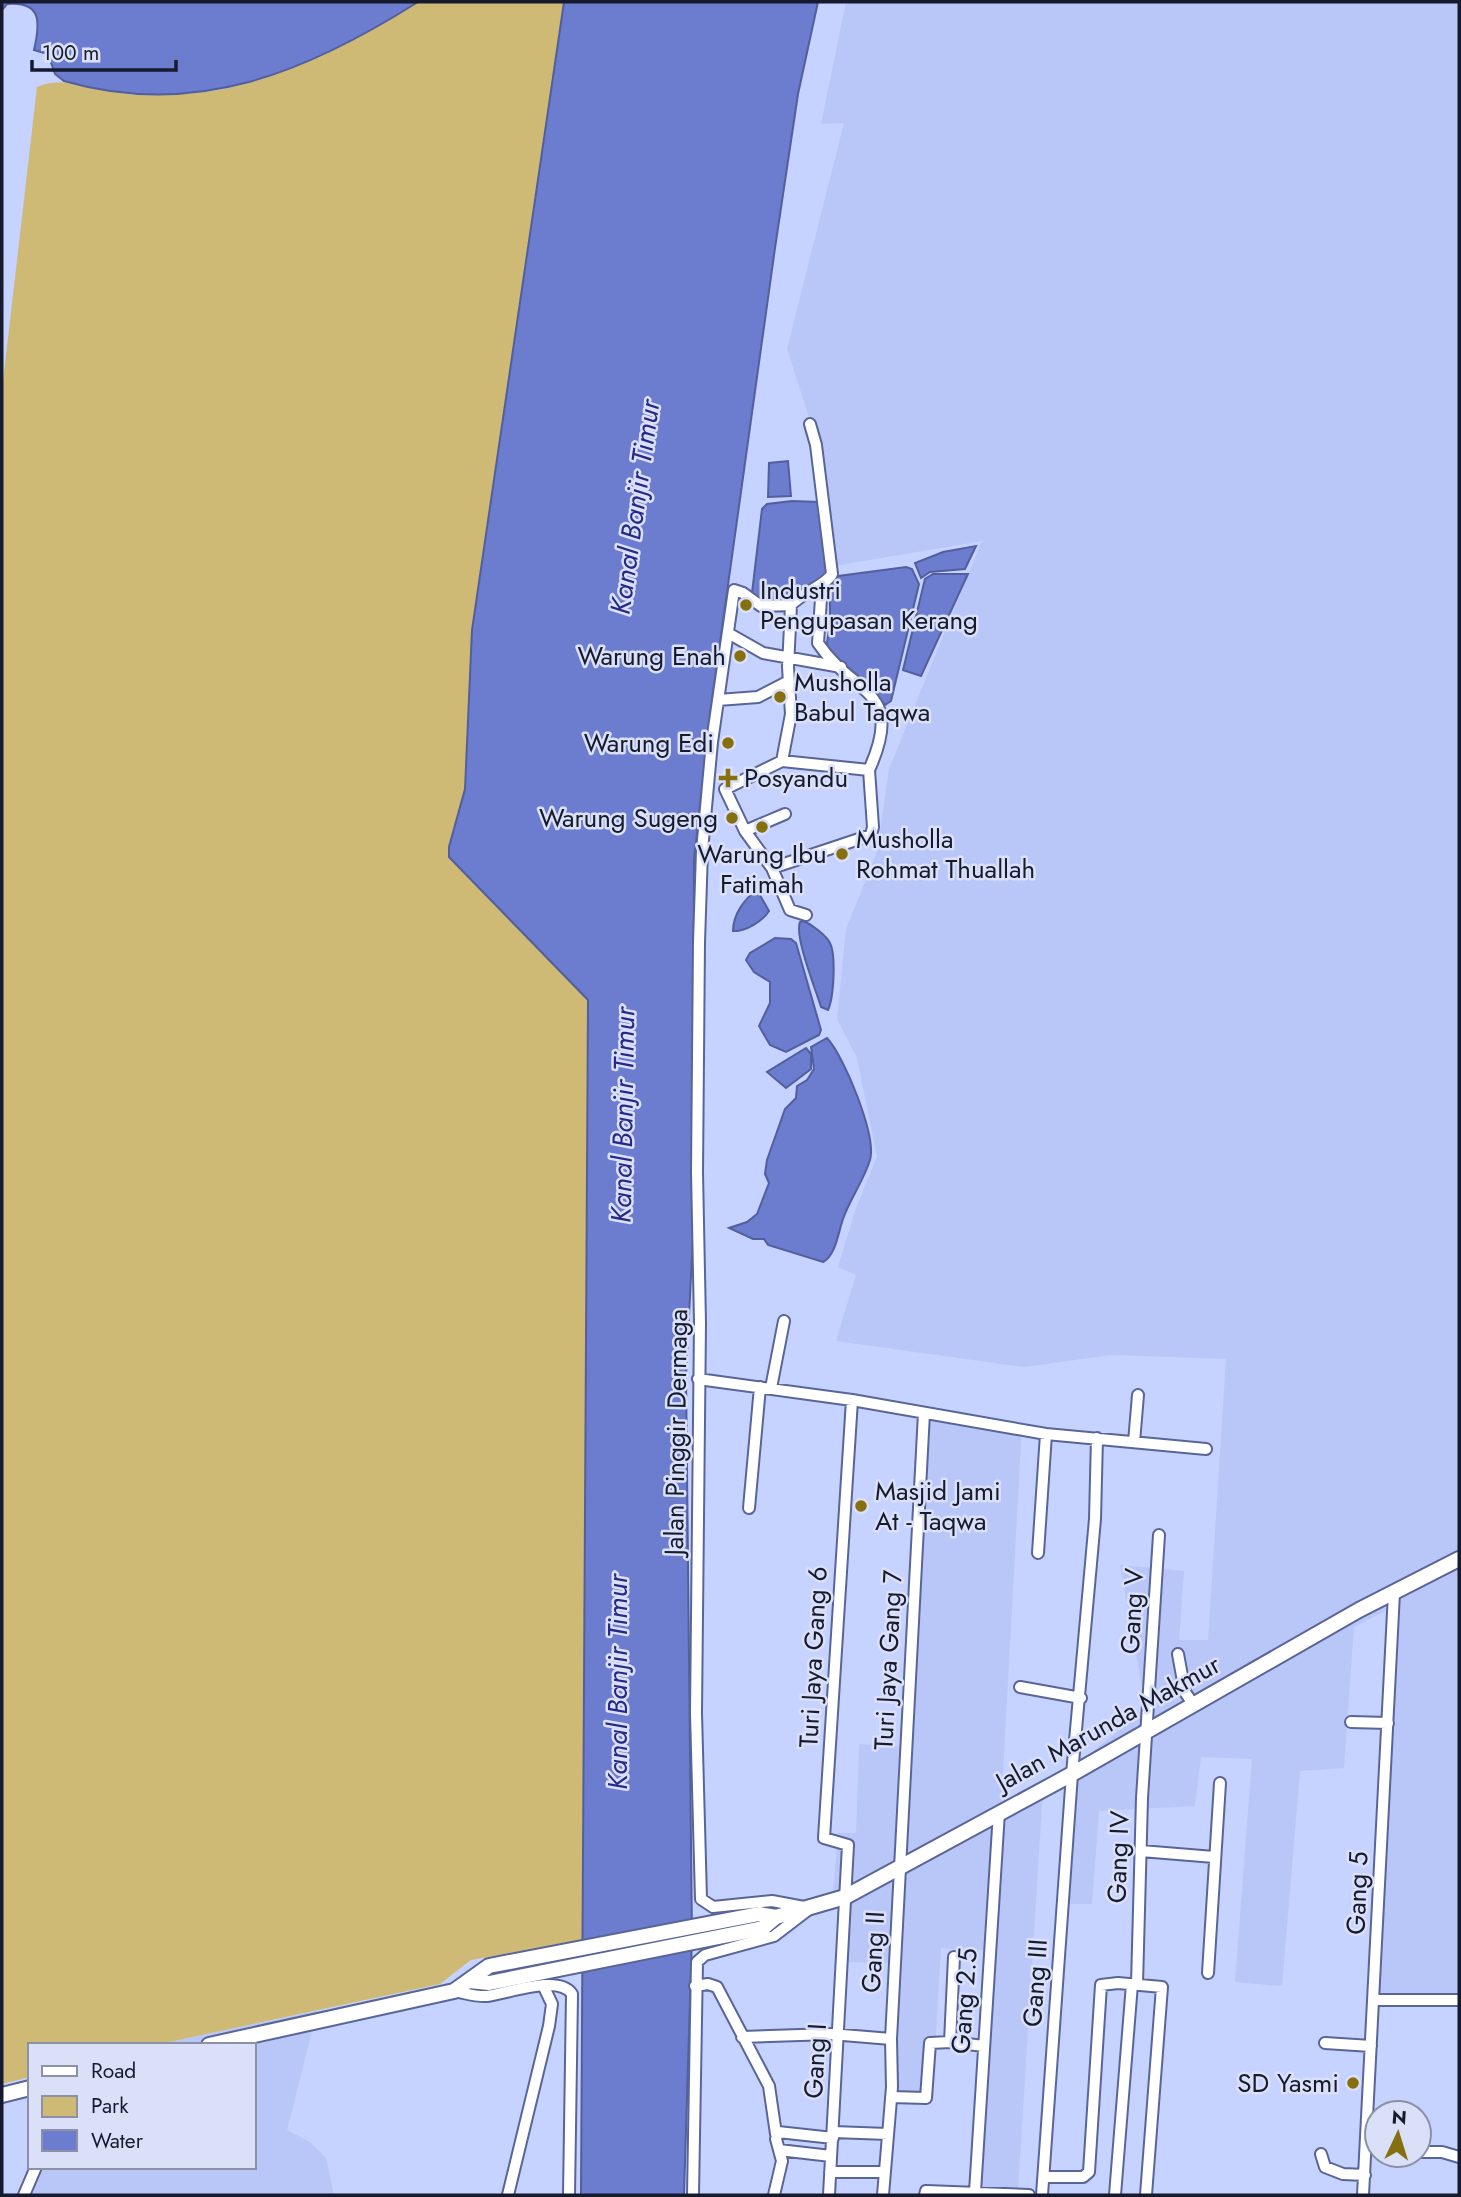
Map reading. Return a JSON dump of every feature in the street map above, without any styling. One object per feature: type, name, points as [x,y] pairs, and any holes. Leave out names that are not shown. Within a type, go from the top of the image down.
[{"type":"main road","name":"Jalan Marunda Makmur","points":[[218,2043],[454,1991],[489,1966],[759,1914],[776,1917],[845,1897],[1459,1559]]},
{"type":"main road","name":"Jalan Marunda Makmur","points":[[468,1981],[489,1983],[705,1941],[763,1928],[776,1917]]},
{"type":"main road","points":[[2,2095],[28,2088]]},
{"type":"street","points":[[782,761],[791,714],[791,605],[832,575],[816,444],[810,424]]},
{"type":"street","points":[[772,868],[871,835],[869,770],[880,740],[882,713],[868,692],[818,643],[822,584]]},
{"type":"street","name":"Jalan Pinggir Dermaga","points":[[791,605],[761,606],[734,590],[706,802],[702,851],[697,1122],[696,1713],[700,1895],[704,1904],[713,1908],[772,1901],[810,1909]]},
{"type":"street","points":[[728,634],[760,652],[841,667]]},
{"type":"street","points":[[718,700],[758,697],[789,681]]},
{"type":"street","points":[[806,915],[790,911],[772,868],[745,831],[725,791],[729,785],[782,761],[869,770]]},
{"type":"street","points":[[706,802],[729,801]]},
{"type":"street","points":[[745,831],[785,814]]},
{"type":"street","points":[[750,1508],[766,1388],[784,1321]]},
{"type":"street","points":[[698,1379],[852,1400],[1046,1434],[1206,1449]]},
{"type":"street","points":[[1134,1442],[1138,1395]]},
{"type":"street","name":"Turi Jaya Gang 6","points":[[845,1897],[848,1843],[824,1838],[852,1400]]},
{"type":"street","name":"Turi Jaya Gang 7","points":[[900,1868],[924,1413]]},
{"type":"street","points":[[1038,1553],[1046,1434]]},
{"type":"street","name":"Gang III","points":[[1042,2195],[1072,1774],[1081,1698],[1095,1518],[1097,1438]]},
{"type":"street","name":"Gang V","points":[[1149,1731],[1159,1535]]},
{"type":"street","name":"Gang 5","points":[[1372,2099],[1371,2046],[1394,1593]]},
{"type":"street","points":[[1178,1654],[1185,1692],[1193,1704]]},
{"type":"street","points":[[1020,1687],[1081,1698]]},
{"type":"street","points":[[1351,1722],[1388,1723]]},
{"type":"street","name":"Gang IV","points":[[1115,2195],[1134,1984],[1149,1731]]},
{"type":"street","points":[[1208,1973],[1220,1783]]},
{"type":"street","name":"Gang 2.5","points":[[975,2192],[999,1812]]},
{"type":"street","points":[[1141,1851],[1214,1857]]},
{"type":"street","name":"Gang II","points":[[883,2195],[891,2097],[891,2039],[900,1868]]},
{"type":"street","name":"Gang I","points":[[828,2195],[845,1897]]},
{"type":"street","points":[[693,2195],[697,1962],[701,1958],[774,1937],[810,1909]]},
{"type":"street","points":[[950,2042],[954,1957]]},
{"type":"street","points":[[1045,2176],[1083,2177],[1088,2173],[1103,1983],[1163,1989],[1146,2195]]},
{"type":"street","points":[[695,1986],[708,1984],[717,1987],[769,2086],[782,2166],[774,2195]]},
{"type":"street","points":[[454,1991],[483,1996],[563,1985],[572,1994],[569,2195]]},
{"type":"street","points":[[508,2195],[549,2026],[552,2004],[543,1986]]},
{"type":"street","points":[[1375,2000],[1459,2000]]},
{"type":"street","points":[[742,2038],[839,2034],[891,2039]]},
{"type":"street","points":[[891,2097],[926,2098],[930,2043],[950,2042],[984,2046]]},
{"type":"street","points":[[1325,2043],[1371,2046]]},
{"type":"street","points":[[776,2134],[782,2131],[833,2135],[888,2134]]},
{"type":"street","points":[[779,2150],[831,2156]]},
{"type":"street","points":[[1433,2152],[1459,2157]]},
{"type":"street","points":[[1321,2154],[1325,2167],[1331,2171],[1365,2175]]},
{"type":"street","points":[[24,2195],[35,2169]]},
{"type":"street","name":"Gang 5","points":[[1363,2195],[1366,2169]]},
{"type":"street","points":[[830,2172],[885,2172]]},
{"type":"street","points":[[925,2195],[926,2191],[1029,2195]]},
{"type":"shaded area","points":[[846,2],[1459,2],[1459,1996],[1373,1993],[1400,1603],[1354,1627],[1344,1768],[1300,1771],[1282,1986],[1235,1982],[1252,1759],[1201,1757],[1195,1806],[1099,1811],[1092,1904],[1068,1904],[1076,1765],[1146,1709],[1120,1565],[1184,1571],[1179,1640],[1208,1640],[1226,1359],[1111,1355],[1024,1367],[836,1341],[856,1275],[838,1267],[856,1208],[877,1157],[857,1058],[837,1019],[846,929],[877,852],[889,769],[982,541],[834,566],[816,439],[787,349],[844,123],[821,124]]},
{"type":"shaded area","points":[[929,1407],[1022,1426],[1001,1808],[1043,1789],[1018,2191],[979,2188],[996,1951],[941,1948],[932,2099],[892,2097],[899,1963],[846,1962],[847,1902],[832,1908],[838,1833],[856,1833],[859,1744],[909,1747]]},
{"type":"shaded area","points":[[317,2011],[287,2130],[310,2142],[326,2158],[334,2195],[27,2195],[37,2169],[256,2169],[256,2043],[165,2043]]},
{"type":"green space","points":[[418,2],[571,2],[593,993],[590,1939],[471,1960],[440,1984],[164,2043],[28,2043],[28,2078],[2,2084],[2,390],[37,87],[50,83],[77,83],[133,95],[223,89],[282,72],[374,28]]},
{"type":"water","points":[[2,2],[418,2],[334,49],[292,68],[249,82],[205,91],[159,95],[113,91],[64,81],[55,74],[48,54],[34,50],[38,23],[33,10],[19,4],[7,4],[2,10]]},
{"type":"water","name":"Kanal Banjir Timur","points":[[564,2],[818,2],[798,94],[775,248],[710,714],[694,860],[693,1237],[686,1375],[692,1937],[684,2195],[581,2195],[588,1000],[449,857],[449,847],[465,789],[472,630]]},
{"type":"water","points":[[788,461],[791,496],[768,497],[769,463]]},
{"type":"water","points":[[819,502],[831,575],[791,602],[762,604],[752,593],[762,509],[767,504]]},
{"type":"water","points":[[976,546],[965,569],[930,572],[921,578],[915,563],[943,552]]},
{"type":"water","points":[[906,567],[912,569],[919,584],[891,701],[885,705],[865,682],[826,649],[830,623],[830,579]]},
{"type":"water","points":[[933,574],[968,574],[921,676],[903,670],[925,579]]},
{"type":"water","points":[[757,890],[769,911],[753,925],[733,931],[740,908]]},
{"type":"water","points":[[804,921],[825,937],[832,949],[834,976],[828,1010],[821,1007],[803,951],[799,929],[800,922]]},
{"type":"water","points":[[775,938],[791,939],[796,943],[821,1030],[819,1035],[786,1052],[770,1045],[759,1026],[770,1003],[770,982],[754,972],[746,960],[750,953]]},
{"type":"water","points":[[827,1038],[842,1061],[858,1097],[871,1149],[870,1160],[846,1212],[834,1249],[823,1262],[768,1245],[764,1239],[753,1239],[729,1228],[747,1222],[757,1214],[769,1183],[765,1174],[767,1160],[785,1109],[796,1098],[797,1086],[807,1080],[814,1069],[811,1047]]},
{"type":"water","points":[[806,1048],[811,1054],[811,1069],[786,1088],[767,1072]]},
{"type":"place","name":"Industri Pengupasan Kerang","points":[[746,605]]},
{"type":"place","name":"Warung Enah","points":[[740,656]]},
{"type":"place","name":"Musholla Babul Taqwa","points":[[780,697]]},
{"type":"place","name":"Warung Edi","points":[[728,743]]},
{"type":"place","name":"Posyandu","points":[[728,778]]},
{"type":"place","name":"Warung Sugeng","points":[[732,818]]},
{"type":"place","name":"Warung Ibu Fatimah","points":[[762,827]]},
{"type":"place","name":"Musholla Rohmat Thuallah","points":[[842,854]]},
{"type":"place","name":"Masjid Jami At - Taqwa","points":[[861,1506]]},
{"type":"place","name":"SD Yasmi","points":[[1353,2083]]}]
